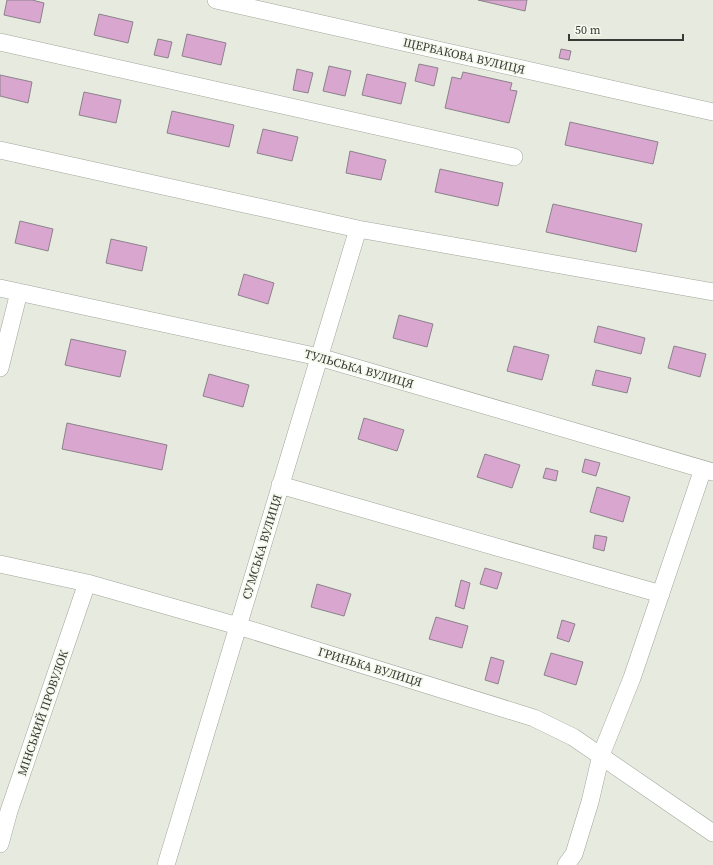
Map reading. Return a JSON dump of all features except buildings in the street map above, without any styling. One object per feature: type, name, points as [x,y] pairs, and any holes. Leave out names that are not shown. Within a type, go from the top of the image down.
[{"type":"street","name":"ЩЕРБАКОВА ВУЛИЦЯ","points":[[216,0],[713,112]]},
{"type":"street","points":[[0,42],[514,157]]},
{"type":"street","points":[[0,150],[358,229],[713,292]]},
{"type":"street","name":"СУМСЬКА ВУЛИЦЯ","points":[[166,865],[358,229]]},
{"type":"street","name":"ТУЛЬСЬКА ВУЛИЦЯ","points":[[0,288],[319,357],[708,470]]},
{"type":"street","points":[[0,368],[19,292]]},
{"type":"street","points":[[566,865],[574,854],[590,802],[600,755],[632,678],[661,594],[708,470]]},
{"type":"street","points":[[280,486],[661,594]]},
{"type":"street","name":"ГРИНЬКА ВУЛИЦЯ","points":[[0,564],[87,583],[238,626],[534,718],[573,737],[713,833]]},
{"type":"street","name":"МІНСЬКИЙ ПРОВУЛОК","points":[[0,844],[9,811],[87,583]]}]
